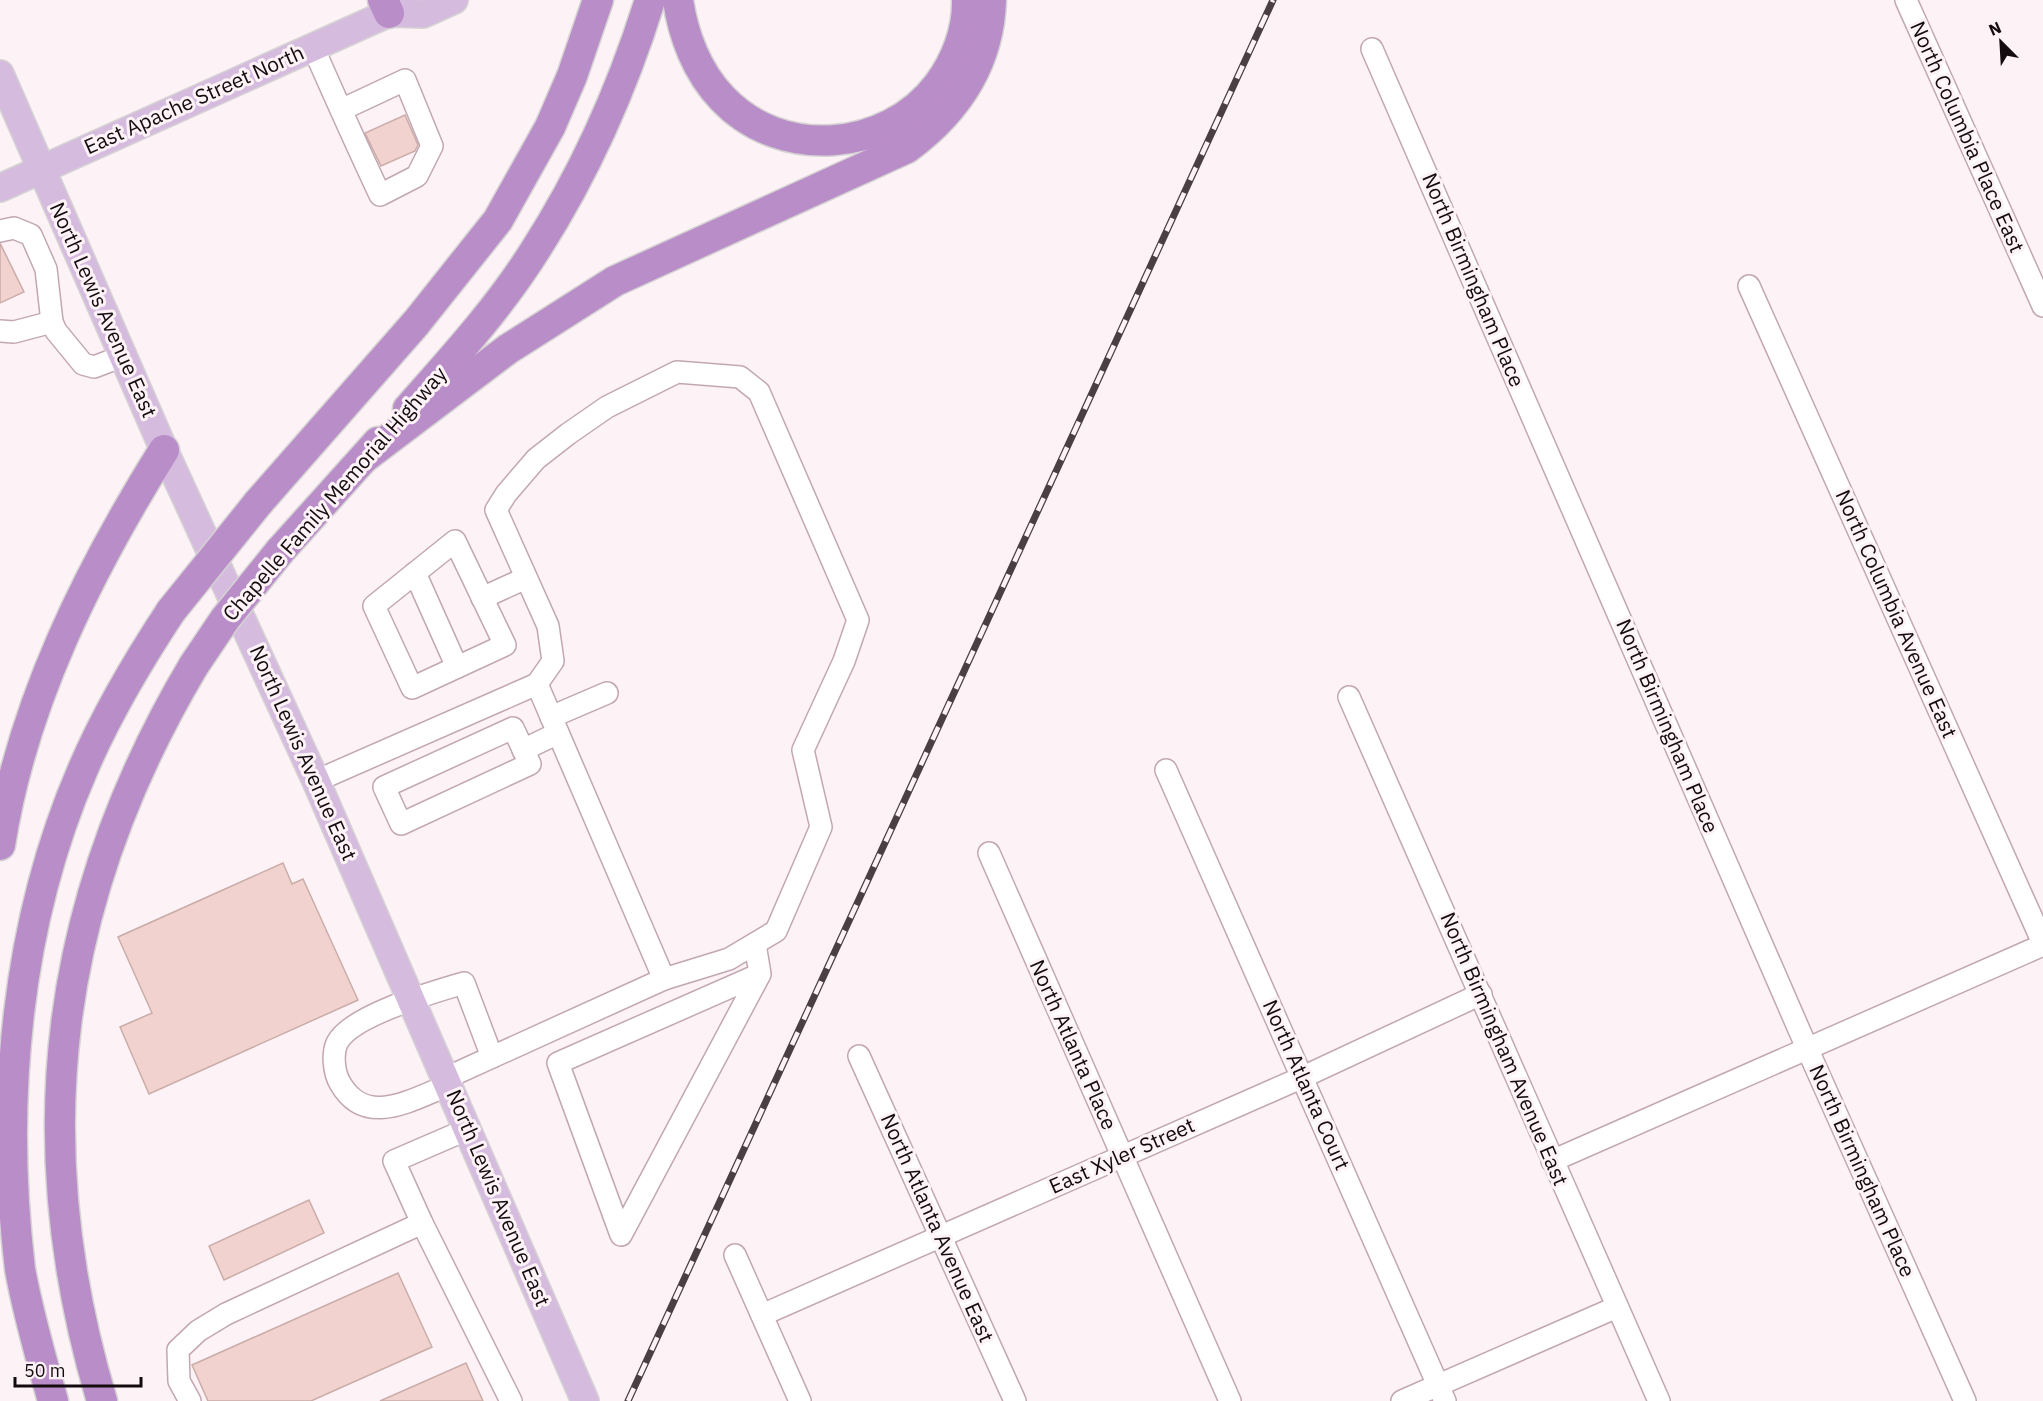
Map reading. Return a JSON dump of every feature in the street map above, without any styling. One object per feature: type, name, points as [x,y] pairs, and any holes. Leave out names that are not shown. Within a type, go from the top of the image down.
[{"type":"highway","name":"Chapelle Family Memorial Highway","points":[[102,1401],[74,1292],[61,1184],[60,1074],[65,1025],[86,917],[120,809],[165,713],[225,619],[280,551],[475,331],[533,254],[560,210],[607,119],[624,79],[650,0]]},
{"type":"highway","points":[[678,0],[681,19],[694,55],[711,86],[723,100],[752,121],[778,133],[801,139],[829,141],[855,138],[882,129],[908,114],[932,92],[956,54],[966,22],[967,0]]},
{"type":"highway","points":[[365,457],[508,349],[615,281],[886,159],[924,135],[950,111],[971,79],[983,50],[991,0]]},
{"type":"highway","points":[[52,1401],[20,1269],[13,1204],[11,1089],[14,1039],[26,949],[57,836],[83,768],[117,700],[171,611],[258,504],[416,324],[498,220],[550,127],[594,13]]},
{"type":"highway","points":[[0,845],[10,795],[32,715],[69,627],[122,518],[164,450]]},
{"type":"highway","points":[[0,1269],[52,1401]]},
{"type":"main road","name":"East Apache Street North","points":[[0,188],[313,47],[390,4],[423,14],[454,0]]},
{"type":"main road","name":"North Lewis Avenue East","points":[[0,74],[164,450],[316,781],[585,1401]]},
{"type":"street","name":"North Columbia Place East","points":[[1906,0],[2043,306]]},
{"type":"street","points":[[313,47],[341,110],[380,195],[417,176],[432,146],[405,80],[341,110]]},
{"type":"street","name":"North Birmingham Place","points":[[1372,49],[1807,1048],[1965,1401]]},
{"type":"street","points":[[0,231],[14,228],[31,235],[46,269],[51,322],[83,364],[94,367],[123,356]]},
{"type":"street","name":"North Columbia Avenue East","points":[[1749,286],[2043,944]]},
{"type":"street","points":[[0,331],[14,332],[51,322]]},
{"type":"street","points":[[316,781],[537,684],[553,661],[548,626],[496,510],[506,494],[536,459],[607,407],[676,372],[740,377],[759,392],[858,620],[844,661],[803,750],[821,827],[776,931],[729,959],[664,979],[492,1057],[447,1082],[377,1110],[363,1106],[347,1096],[338,1079],[334,1062],[337,1043],[360,1022],[412,999],[464,983],[492,1057]]},
{"type":"street","points":[[455,541],[482,598],[505,645],[412,688],[374,606],[455,541]]},
{"type":"street","points":[[415,573],[457,667]]},
{"type":"street","points":[[482,598],[526,578]]},
{"type":"street","points":[[537,684],[664,979]]},
{"type":"street","points":[[524,750],[554,725],[607,693]]},
{"type":"street","name":"North Birmingham Avenue East","points":[[1349,697],[1659,1401]]},
{"type":"street","points":[[513,728],[524,750],[530,764],[401,824],[384,787],[513,728]]},
{"type":"street","name":"North Atlanta Court","points":[[1166,770],[1442,1393]]},
{"type":"street","name":"North Atlanta Place","points":[[989,853],[1230,1401]]},
{"type":"street","points":[[754,944],[760,974],[621,1235],[558,1063],[760,974]]},
{"type":"street","points":[[1552,1161],[2043,944]]},
{"type":"street","name":"East Xyler Street","points":[[762,1315],[1303,1077],[1481,994]]},
{"type":"street","name":"North Atlanta Avenue East","points":[[859,1056],[1015,1401]]},
{"type":"street","points":[[468,1129],[394,1161],[422,1223],[511,1401]]},
{"type":"street","points":[[190,1401],[179,1381],[178,1350],[198,1331],[226,1314],[422,1223]]},
{"type":"street","points":[[735,1256],[800,1401]]},
{"type":"street","points":[[1401,1401],[1442,1393],[1617,1307]]},
{"type":"building","points":[[405,115],[418,145],[415,151],[381,166],[365,133]]},
{"type":"building","points":[[0,243],[24,292],[0,303]]},
{"type":"building","points":[[283,863],[292,884],[303,879],[358,1000],[149,1094],[120,1027],[152,1013],[118,937]]},
{"type":"building","points":[[309,1200],[324,1233],[224,1280],[209,1246]]},
{"type":"building","points":[[398,1273],[432,1347],[311,1401],[208,1401],[192,1365]]},
{"type":"building","points":[[466,1363],[483,1401],[380,1401]]},
{"type":"railway","points":[[628,1401],[1273,0]]}]
